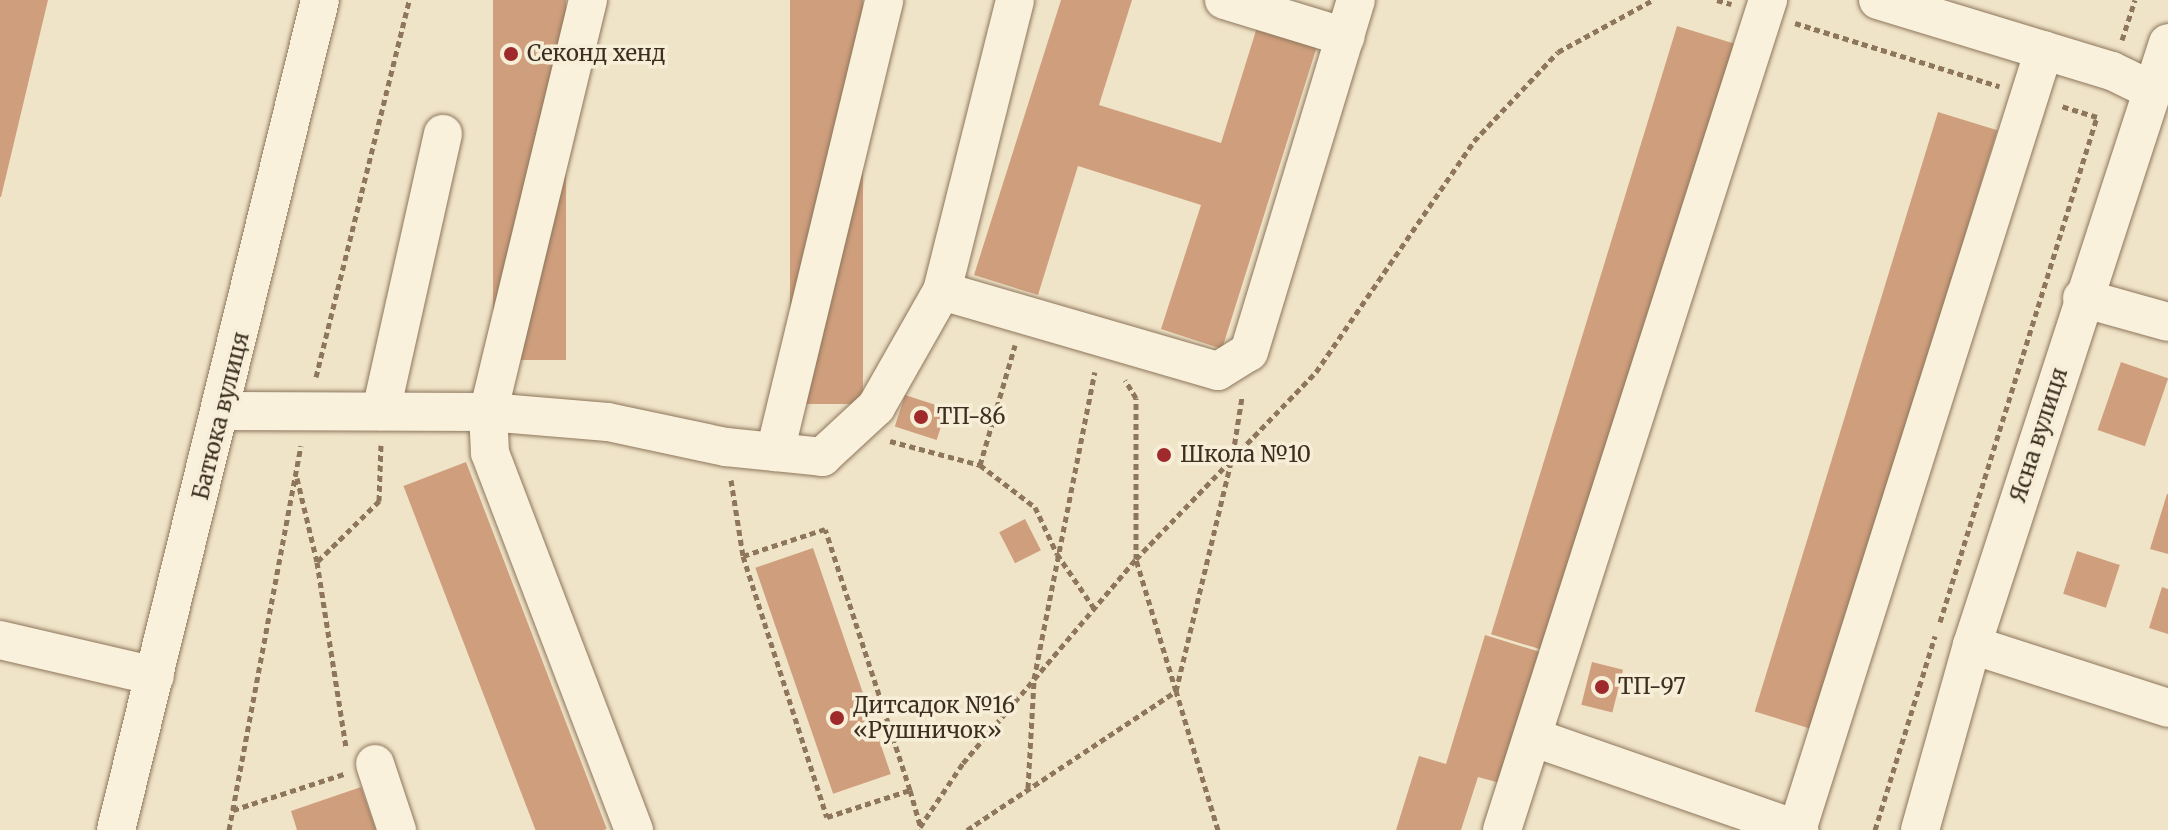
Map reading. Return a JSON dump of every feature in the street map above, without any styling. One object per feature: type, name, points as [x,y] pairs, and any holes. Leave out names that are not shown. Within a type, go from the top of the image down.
[{"type":"street","points":[[588,0],[488,412],[490,453],[634,830]]},
{"type":"street","points":[[775,452],[884,0]]},
{"type":"street","points":[[223,411],[488,412],[608,422],[726,447],[822,457],[854,431],[876,407],[942,291],[1015,0]]},
{"type":"street","points":[[1224,0],[1345,37]]},
{"type":"street","points":[[942,291],[1023,317],[1218,371],[1249,352],[1356,0]]},
{"type":"street","points":[[1502,830],[1535,738],[1768,0]]},
{"type":"street","points":[[1878,0],[2112,71],[2153,91]]},
{"type":"street","name":"Батюка вулиця","points":[[116,830],[223,411],[317,1]]},
{"type":"street","name":"Ясна вулиця","points":[[1920,830],[1972,645],[2082,298],[2168,43]]},
{"type":"street","points":[[1535,738],[1798,830],[2044,50]]},
{"type":"street","points":[[381,411],[443,134]]},
{"type":"street","points":[[2082,298],[2168,322]]},
{"type":"street","points":[[0,640],[155,676]]},
{"type":"street","points":[[1972,645],[2168,708]]},
{"type":"street","points":[[363,768],[397,830]]},
{"type":"path","points":[[921,828],[963,763],[1136,559],[1233,454],[1316,372],[1474,141],[1558,52],[1653,0]]},
{"type":"path","points":[[980,465],[1023,317]]},
{"type":"path","points":[[1028,788],[1034,679],[1102,338]]},
{"type":"path","points":[[1102,338],[1136,398],[1136,559],[1218,830]]},
{"type":"path","points":[[967,830],[1176,691],[1233,454],[1249,352]]},
{"type":"path","points":[[317,562],[379,501],[381,411]]},
{"type":"path","points":[[854,431],[980,465],[1035,507],[1057,554],[1094,608]]},
{"type":"path","points":[[726,447],[743,556],[827,817],[910,790]]},
{"type":"path","points":[[233,810],[363,768],[296,473]]},
{"type":"path","points":[[743,556],[825,529],[921,828]]},
{"type":"building","points":[[0,0],[48,0],[1,197],[0,197]]},
{"type":"building","points":[[493,0],[566,0],[566,360],[493,360]]},
{"type":"building","points":[[790,0],[863,0],[863,404],[790,404]]},
{"type":"building","points":[[1061,0],[1132,0],[1099,105],[1221,143],[1258,24],[1318,43],[1222,349],[1161,329],[1201,205],[1078,166],[1038,295],[974,275]]},
{"type":"building","points":[[1677,26],[1736,44],[1550,652],[1491,634]]},
{"type":"building","points":[[1938,112],[1997,130],[1814,730],[1755,712]]},
{"type":"building","points":[[2121,362],[2168,378],[2145,446],[2098,430]]},
{"type":"building","name":"ТП-86","points":[[905,395],[947,409],[937,440],[895,426]]},
{"type":"building","points":[[466,462],[607,829],[535,830],[403,486]]},
{"type":"building","points":[[2168,494],[2168,554],[2150,549]]},
{"type":"building","points":[[1025,519],[1041,550],[1015,563],[999,532]]},
{"type":"building","points":[[813,548],[891,774],[833,794],[755,568]]},
{"type":"building","points":[[2077,551],[2120,565],[2106,608],[2063,594]]},
{"type":"building","points":[[2162,587],[2168,589],[2168,634],[2149,628]]},
{"type":"building","points":[[1485,635],[1540,652],[1500,783],[1478,777],[1461,830],[1396,830],[1419,756],[1446,764]]},
{"type":"building","name":"ТП-97","points":[[1592,662],[1623,670],[1612,712],[1581,705]]},
{"type":"building","points":[[361,787],[376,830],[297,830],[291,811]]},
{"type":"place","name":"Секонд хенд","points":[[511,54]]},
{"type":"place","name":"ТП-86","points":[[921,417]]},
{"type":"place","name":"Школа №10","points":[[1164,455]]},
{"type":"place","name":"ТП-97","points":[[1602,687]]},
{"type":"place","name":"Дитсадок №16 «Рушничок»","points":[[837,718]]}]
